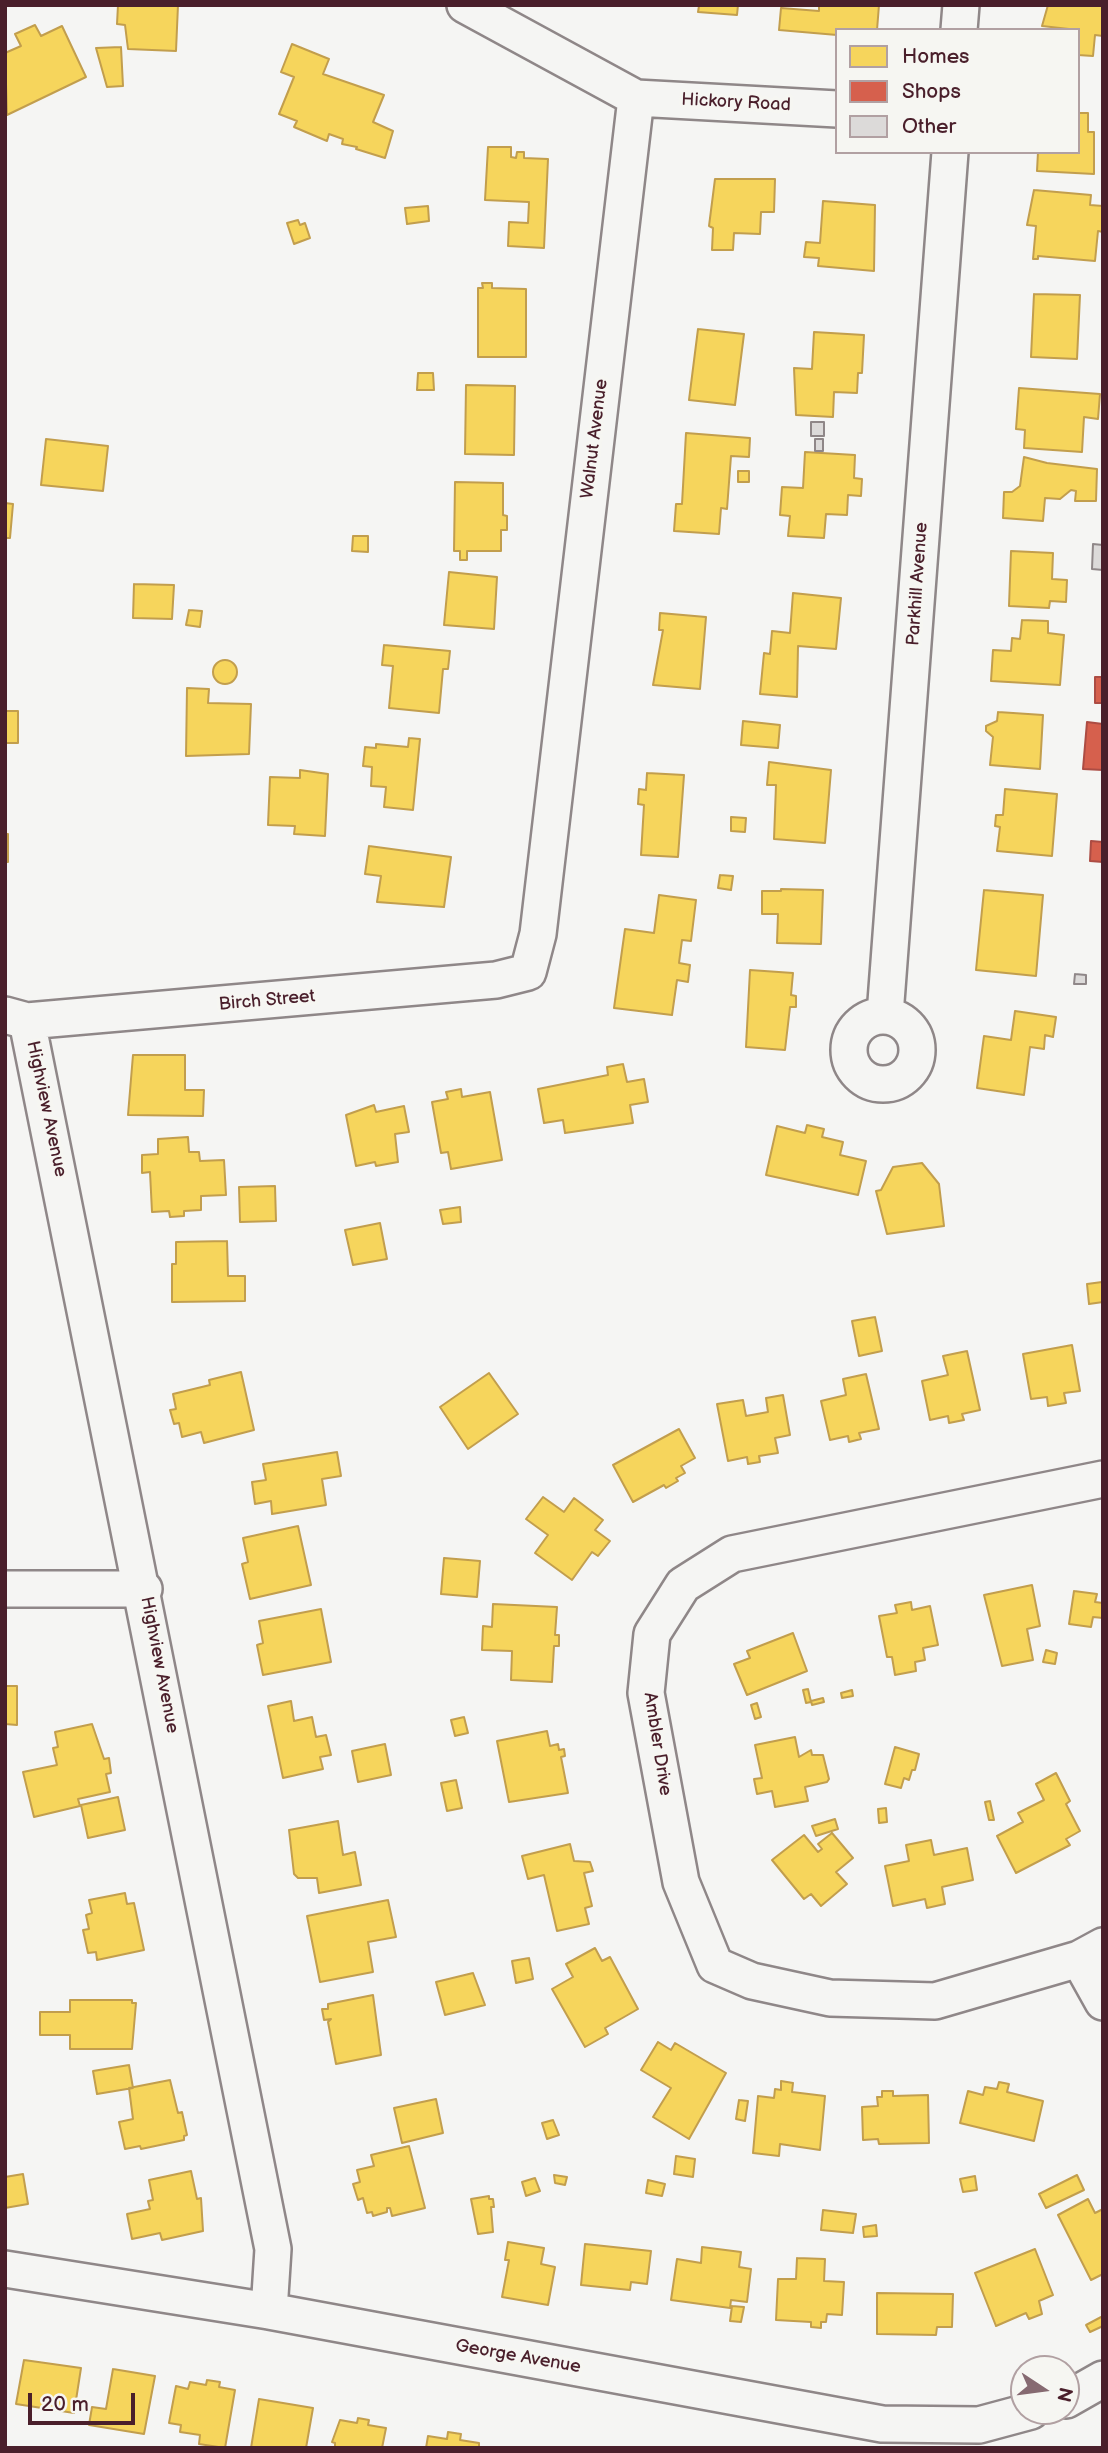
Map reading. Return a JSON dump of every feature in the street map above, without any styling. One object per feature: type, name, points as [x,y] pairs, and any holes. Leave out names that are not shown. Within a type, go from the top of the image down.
[{"type":"street","points":[[464,5],[636,98]]},
{"type":"street","points":[[959,28],[961,5]]},
{"type":"street","name":"Hickory Road","points":[[636,98],[835,109]]},
{"type":"street","name":"Walnut Avenue","points":[[528,972],[538,934],[636,98]]},
{"type":"street","name":"Parkhill Avenue","points":[[886,1015],[950,154]]},
{"type":"street","name":"Birch Street","points":[[16,1018],[496,980],[528,972]]},
{"type":"street","name":"Highview Avenue","points":[[16,1018],[144,1588],[273,2249],[269,2311]]},
{"type":"street","name":"Ambler Drive","points":[[1103,1479],[732,1554],[683,1585],[652,1634],[646,1693],[681,1882],[715,1965],[752,1981],[830,1998],[935,2001],[1091,1952],[1103,2002]]},
{"type":"street","points":[[5,1589],[144,1588]]},
{"type":"street","name":"George Avenue","points":[[5,2269],[269,2311],[883,2424],[979,2426],[1010,2417]]},
{"type":"street","points":[[1080,2392],[1103,2379]]},
{"type":"building: Homes","points":[[118,5],[178,5],[176,51],[128,49],[125,25],[117,24]]},
{"type":"building: Homes","points":[[687,5],[738,5],[737,15],[698,12],[699,6]]},
{"type":"building: Homes","points":[[819,5],[879,5],[877,28],[835,28],[835,35],[779,30],[781,8],[819,11]]},
{"type":"building: Homes","points":[[1048,5],[1103,5],[1103,36],[1095,35],[1093,56],[1080,55],[1080,28],[1042,26]]},
{"type":"building: Homes","points":[[35,25],[41,36],[62,26],[86,77],[7,115],[5,53],[21,46],[15,34]]},
{"type":"building: Homes","points":[[292,44],[329,59],[323,74],[384,95],[373,122],[393,131],[385,158],[342,144],[343,139],[329,134],[327,141],[294,127],[297,121],[279,114],[294,77],[281,72]]},
{"type":"building: Homes","points":[[121,47],[123,86],[107,87],[96,48]]},
{"type":"building: Homes","points":[[1080,113],[1088,113],[1088,132],[1094,132],[1094,174],[1037,171],[1038,154],[1080,154]]},
{"type":"building: Homes","points":[[488,147],[511,147],[511,157],[516,158],[517,152],[524,152],[524,158],[548,159],[544,248],[508,246],[509,222],[528,223],[529,202],[485,200]]},
{"type":"building: Homes","points":[[715,179],[775,179],[774,212],[761,212],[760,234],[734,233],[733,250],[712,250],[713,228],[709,226]]},
{"type":"building: Homes","points":[[1034,190],[1091,195],[1090,205],[1103,206],[1103,232],[1098,231],[1095,261],[1038,256],[1038,259],[1033,259],[1036,226],[1027,225]]},
{"type":"building: Homes","points":[[823,201],[875,205],[874,271],[818,266],[819,258],[804,257],[806,242],[820,243]]},
{"type":"building: Homes","points":[[428,206],[429,221],[407,224],[405,208]]},
{"type":"building: Homes","points":[[298,220],[300,225],[305,223],[310,238],[294,244],[287,223]]},
{"type":"building: Homes","points":[[482,283],[492,283],[492,288],[526,289],[526,357],[478,357],[478,288],[483,288]]},
{"type":"building: Homes","points":[[1034,294],[1080,295],[1077,359],[1031,357]]},
{"type":"building: Homes","points":[[698,329],[744,334],[735,405],[689,400]]},
{"type":"building: Homes","points":[[814,332],[864,335],[862,373],[858,373],[857,393],[834,392],[833,417],[796,415],[794,368],[812,369]]},
{"type":"building: Homes","points":[[418,373],[433,373],[434,390],[417,390]]},
{"type":"building: Homes","points":[[466,385],[515,386],[514,455],[465,454]]},
{"type":"building: Homes","points":[[1019,388],[1100,394],[1098,419],[1084,417],[1082,452],[1024,448],[1025,430],[1016,429]]},
{"type":"building: Homes","points":[[686,433],[750,438],[749,457],[731,456],[727,509],[721,508],[719,534],[674,531],[676,504],[682,504]]},
{"type":"building: Homes","points":[[46,439],[108,446],[103,491],[41,485]]},
{"type":"building: Homes","points":[[805,452],[855,455],[854,478],[862,479],[861,496],[848,495],[847,515],[826,514],[824,538],[788,536],[790,516],[780,515],[782,487],[803,488]]},
{"type":"building: Homes","points":[[1024,457],[1047,463],[1097,469],[1096,501],[1075,501],[1076,491],[1071,490],[1060,499],[1045,498],[1043,521],[1003,518],[1004,492],[1012,492],[1020,486]]},
{"type":"building: Homes","points":[[738,471],[749,471],[749,482],[738,482]]},
{"type":"building: Homes","points":[[455,482],[503,483],[503,515],[507,516],[507,530],[501,530],[501,551],[467,551],[467,560],[460,560],[460,551],[454,551]]},
{"type":"building: Homes","points":[[5,503],[13,504],[10,538],[5,538]]},
{"type":"building: Homes","points":[[353,536],[368,536],[368,552],[352,551]]},
{"type":"building: Homes","points":[[1011,551],[1053,553],[1052,579],[1067,580],[1066,602],[1050,601],[1049,608],[1009,606]]},
{"type":"building: Homes","points":[[449,572],[497,577],[494,629],[444,625]]},
{"type":"building: Homes","points":[[134,584],[174,585],[172,619],[133,618]]},
{"type":"building: Homes","points":[[793,593],[841,598],[836,649],[798,646],[797,697],[760,694],[764,653],[770,654],[772,631],[790,633]]},
{"type":"building: Homes","points":[[189,610],[202,611],[200,627],[186,625]]},
{"type":"building: Homes","points":[[660,613],[706,617],[700,689],[653,685],[663,630],[659,630]]},
{"type":"building: Homes","points":[[1022,620],[1048,621],[1048,633],[1064,635],[1060,685],[991,681],[993,650],[1011,651],[1012,638],[1020,639]]},
{"type":"building: Homes","points":[[384,645],[450,651],[448,669],[443,669],[439,713],[389,708],[393,666],[382,665]]},
{"type":"building: Homes","points":[[225,660],[234,663],[237,672],[234,681],[225,684],[216,681],[213,672],[216,663]]},
{"type":"building: Homes","points":[[187,688],[209,689],[208,703],[251,704],[249,754],[186,756]]},
{"type":"building: Homes","points":[[5,711],[18,711],[18,743],[5,743]]},
{"type":"building: Homes","points":[[998,712],[1043,715],[1040,769],[990,765],[993,737],[986,731],[986,726],[997,721]]},
{"type":"building: Homes","points":[[743,721],[780,725],[778,748],[741,745]]},
{"type":"building: Homes","points":[[409,738],[420,739],[413,810],[384,807],[386,787],[371,786],[372,767],[363,766],[365,747],[376,748],[376,744],[408,747]]},
{"type":"building: Homes","points":[[769,762],[831,770],[825,843],[774,839],[776,785],[767,785]]},
{"type":"building: Homes","points":[[300,770],[328,774],[325,836],[294,834],[295,826],[268,825],[270,777],[300,778]]},
{"type":"building: Homes","points":[[647,773],[684,775],[678,857],[641,855],[644,805],[638,804],[639,789],[646,790]]},
{"type":"building: Homes","points":[[1005,789],[1057,794],[1052,856],[997,851],[1000,827],[995,826],[996,815],[1003,815]]},
{"type":"building: Homes","points":[[731,817],[746,818],[745,832],[731,831]]},
{"type":"building: Homes","points":[[5,834],[8,834],[8,862],[5,862]]},
{"type":"building: Homes","points":[[369,846],[451,857],[444,907],[377,902],[381,876],[365,874]]},
{"type":"building: Homes","points":[[720,875],[733,876],[731,890],[718,888]]},
{"type":"building: Homes","points":[[823,890],[821,944],[777,943],[778,914],[762,914],[762,891]]},
{"type":"building: Homes","points":[[984,890],[1043,895],[1036,976],[976,970]]},
{"type":"building: Homes","points":[[659,895],[696,900],[691,941],[682,940],[679,963],[690,965],[688,982],[677,980],[672,1015],[614,1008],[625,929],[654,933]]},
{"type":"building: Homes","points":[[750,970],[793,973],[791,995],[796,996],[796,1007],[790,1007],[785,1050],[746,1047]]},
{"type":"building: Homes","points":[[1015,1011],[1056,1017],[1053,1037],[1045,1035],[1044,1049],[1030,1047],[1024,1095],[977,1088],[984,1036],[1011,1040]]},
{"type":"building: Homes","points":[[133,1055],[185,1055],[185,1090],[204,1090],[203,1116],[128,1115]]},
{"type":"building: Homes","points":[[623,1064],[627,1082],[644,1079],[648,1102],[630,1105],[633,1123],[565,1133],[563,1120],[544,1123],[538,1089],[608,1075],[607,1067]]},
{"type":"building: Homes","points":[[461,1089],[462,1097],[490,1092],[502,1160],[451,1169],[448,1152],[441,1153],[432,1102],[448,1099],[446,1092]]},
{"type":"building: Homes","points":[[374,1105],[376,1112],[404,1106],[409,1132],[395,1134],[398,1162],[376,1166],[375,1162],[356,1166],[346,1115]]},
{"type":"building: Homes","points":[[807,1125],[824,1129],[822,1137],[843,1142],[840,1155],[866,1161],[858,1195],[766,1175],[777,1126],[805,1133]]},
{"type":"building: Homes","points":[[188,1137],[189,1152],[199,1152],[200,1161],[224,1160],[226,1195],[201,1196],[201,1210],[184,1211],[184,1216],[170,1217],[169,1211],[152,1212],[150,1172],[142,1173],[142,1155],[158,1154],[158,1139]]},
{"type":"building: Homes","points":[[922,1163],[939,1184],[944,1226],[887,1234],[876,1191],[881,1190],[893,1167]]},
{"type":"building: Homes","points":[[275,1186],[276,1221],[240,1222],[239,1187]]},
{"type":"building: Homes","points":[[460,1207],[461,1222],[443,1224],[440,1210]]},
{"type":"building: Homes","points":[[380,1223],[387,1259],[353,1265],[345,1230]]},
{"type":"building: Homes","points":[[227,1241],[228,1276],[245,1276],[245,1301],[172,1302],[172,1264],[176,1264],[176,1242]]},
{"type":"building: Homes","points":[[1102,1282],[1103,1302],[1089,1304],[1087,1284]]},
{"type":"building: Homes","points":[[875,1317],[882,1351],[859,1356],[852,1321]]},
{"type":"building: Homes","points":[[1072,1345],[1080,1391],[1064,1393],[1066,1403],[1048,1406],[1047,1397],[1031,1399],[1023,1354]]},
{"type":"building: Homes","points":[[967,1351],[980,1410],[962,1414],[964,1420],[949,1423],[948,1416],[930,1420],[922,1381],[948,1375],[943,1356]]},
{"type":"building: Homes","points":[[241,1372],[254,1430],[204,1443],[201,1432],[182,1437],[179,1423],[174,1424],[170,1410],[176,1409],[173,1394],[210,1385],[209,1380]]},
{"type":"building: Homes","points":[[489,1373],[518,1414],[468,1449],[440,1407]]},
{"type":"building: Homes","points":[[866,1374],[879,1429],[859,1433],[861,1439],[849,1442],[848,1436],[830,1440],[821,1401],[846,1395],[843,1379]]},
{"type":"building: Homes","points":[[783,1395],[790,1435],[775,1438],[778,1453],[759,1456],[760,1462],[748,1464],[747,1457],[728,1461],[717,1404],[743,1400],[746,1416],[768,1412],[766,1398]]},
{"type":"building: Homes","points":[[679,1429],[695,1458],[681,1466],[685,1473],[676,1478],[678,1481],[666,1488],[664,1485],[633,1502],[613,1465]]},
{"type":"building: Homes","points":[[337,1452],[341,1476],[322,1479],[326,1505],[272,1514],[271,1501],[255,1504],[252,1482],[266,1480],[263,1464]]},
{"type":"building: Homes","points":[[543,1497],[564,1512],[574,1498],[603,1520],[595,1530],[610,1541],[598,1556],[592,1552],[572,1580],[535,1553],[548,1535],[526,1519]]},
{"type":"building: Homes","points":[[298,1526],[311,1585],[250,1599],[242,1564],[248,1562],[243,1538]]},
{"type":"building: Homes","points":[[444,1558],[480,1561],[477,1597],[441,1594]]},
{"type":"building: Homes","points":[[1032,1585],[1040,1626],[1027,1629],[1033,1660],[1002,1666],[984,1595]]},
{"type":"building: Homes","points":[[1074,1591],[1097,1594],[1095,1602],[1103,1603],[1103,1618],[1093,1617],[1091,1627],[1069,1624]]},
{"type":"building: Homes","points":[[911,1602],[912,1610],[930,1606],[938,1645],[923,1648],[925,1660],[915,1662],[916,1671],[895,1675],[892,1657],[887,1657],[879,1616],[897,1613],[895,1605]]},
{"type":"building: Homes","points":[[493,1604],[557,1607],[555,1635],[559,1635],[559,1646],[554,1646],[552,1682],[511,1680],[512,1651],[482,1650],[483,1626],[492,1627]]},
{"type":"building: Homes","points":[[321,1609],[331,1662],[263,1675],[257,1645],[263,1643],[259,1621]]},
{"type":"building: Homes","points":[[793,1633],[807,1671],[747,1695],[734,1664],[750,1658],[747,1651]]},
{"type":"building: Homes","points":[[1046,1650],[1057,1653],[1055,1664],[1043,1662]]},
{"type":"building: Homes","points":[[5,1686],[17,1686],[17,1725],[5,1724]]},
{"type":"building: Homes","points":[[808,1689],[811,1702],[806,1703],[803,1690]]},
{"type":"building: Homes","points":[[852,1690],[853,1696],[842,1698],[841,1693]]},
{"type":"building: Homes","points":[[823,1698],[824,1702],[812,1705],[811,1701]]},
{"type":"building: Homes","points":[[291,1701],[294,1721],[312,1717],[316,1737],[326,1735],[331,1755],[320,1757],[323,1769],[283,1778],[268,1706]]},
{"type":"building: Homes","points":[[757,1703],[761,1717],[755,1719],[751,1705]]},
{"type":"building: Homes","points":[[464,1717],[468,1733],[455,1736],[451,1720]]},
{"type":"building: Homes","points":[[92,1724],[104,1759],[109,1758],[111,1773],[106,1774],[110,1792],[78,1799],[80,1806],[34,1817],[23,1772],[57,1765],[53,1748],[58,1747],[55,1732]]},
{"type":"building: Homes","points":[[547,1731],[550,1746],[558,1744],[559,1750],[564,1749],[565,1756],[561,1757],[568,1793],[509,1802],[497,1741]]},
{"type":"building: Homes","points":[[795,1737],[799,1757],[811,1750],[812,1755],[823,1755],[829,1779],[827,1782],[805,1787],[808,1801],[775,1807],[772,1791],[757,1794],[754,1779],[762,1778],[755,1745]]},
{"type":"building: Homes","points":[[385,1744],[391,1775],[358,1782],[352,1751]]},
{"type":"building: Homes","points":[[895,1747],[919,1754],[915,1770],[912,1770],[909,1780],[904,1778],[901,1788],[885,1784]]},
{"type":"building: Homes","points":[[1056,1773],[1070,1801],[1066,1804],[1080,1831],[1066,1839],[1070,1845],[1016,1873],[997,1836],[1023,1822],[1018,1813],[1044,1800],[1036,1784]]},
{"type":"building: Homes","points":[[456,1780],[462,1808],[447,1811],[441,1783]]},
{"type":"building: Homes","points":[[118,1797],[125,1830],[88,1838],[81,1805]]},
{"type":"building: Homes","points":[[990,1801],[994,1820],[989,1820],[985,1802]]},
{"type":"building: Homes","points":[[886,1808],[887,1822],[879,1823],[878,1809]]},
{"type":"building: Homes","points":[[835,1819],[838,1829],[816,1836],[812,1826]]},
{"type":"building: Homes","points":[[338,1821],[343,1855],[355,1852],[361,1885],[319,1893],[317,1878],[298,1878],[294,1874],[289,1830]]},
{"type":"building: Homes","points":[[832,1833],[853,1858],[836,1872],[847,1884],[821,1906],[811,1894],[804,1899],[772,1860],[804,1835],[818,1852],[822,1849],[818,1844]]},
{"type":"building: Homes","points":[[931,1840],[934,1855],[967,1848],[973,1880],[942,1887],[945,1904],[927,1908],[925,1899],[893,1906],[885,1866],[909,1861],[906,1845]]},
{"type":"building: Homes","points":[[570,1844],[574,1861],[590,1862],[593,1871],[584,1873],[592,1906],[585,1908],[589,1924],[557,1931],[544,1875],[528,1879],[522,1856]]},
{"type":"building: Homes","points":[[125,1893],[127,1904],[134,1903],[144,1950],[97,1960],[96,1952],[88,1953],[83,1930],[89,1929],[86,1915],[92,1913],[89,1900]]},
{"type":"building: Homes","points":[[388,1900],[396,1937],[368,1942],[373,1972],[320,1982],[307,1916]]},
{"type":"building: Homes","points":[[595,1948],[602,1961],[610,1957],[638,2009],[605,2028],[608,2034],[585,2047],[552,1989],[573,1977],[566,1964]]},
{"type":"building: Homes","points":[[529,1958],[533,1979],[516,1983],[512,1961]]},
{"type":"building: Homes","points":[[473,1973],[485,2005],[445,2015],[436,1982]]},
{"type":"building: Homes","points":[[373,1995],[381,2055],[336,2064],[328,2022],[331,2019],[324,2020],[322,2009],[328,2009],[328,2004]]},
{"type":"building: Homes","points":[[70,2000],[132,2000],[132,2003],[136,2003],[132,2049],[70,2049],[70,2035],[40,2035],[40,2012],[70,2012]]},
{"type":"building: Homes","points":[[658,2042],[671,2050],[675,2043],[726,2073],[689,2139],[653,2117],[671,2088],[641,2070]]},
{"type":"building: Homes","points":[[129,2065],[133,2088],[97,2094],[93,2071]]},
{"type":"building: Homes","points":[[170,2080],[178,2113],[182,2112],[187,2135],[184,2140],[141,2149],[140,2146],[125,2149],[119,2122],[133,2119],[129,2088]]},
{"type":"building: Homes","points":[[781,2081],[793,2083],[792,2092],[825,2096],[820,2150],[780,2144],[779,2156],[753,2153],[758,2096],[774,2098],[775,2089],[781,2090]]},
{"type":"building: Homes","points":[[999,2082],[1009,2084],[1007,2092],[1043,2101],[1034,2141],[960,2123],[968,2091],[983,2095],[985,2087],[997,2089]]},
{"type":"building: Homes","points":[[882,2091],[893,2091],[893,2096],[928,2095],[929,2143],[879,2144],[878,2139],[863,2140],[862,2107],[878,2106],[877,2097],[882,2097]]},
{"type":"building: Homes","points":[[436,2099],[443,2133],[402,2143],[394,2108]]},
{"type":"building: Homes","points":[[739,2100],[748,2101],[745,2121],[736,2119]]},
{"type":"building: Homes","points":[[553,2120],[559,2135],[547,2139],[542,2123]]},
{"type":"building: Homes","points":[[409,2146],[425,2208],[392,2216],[390,2208],[387,2208],[387,2212],[373,2216],[372,2212],[367,2213],[363,2198],[358,2200],[353,2184],[360,2182],[357,2170],[374,2166],[371,2155]]},
{"type":"building: Homes","points":[[676,2156],[695,2159],[693,2177],[674,2174]]},
{"type":"building: Homes","points":[[191,2171],[197,2199],[201,2198],[203,2231],[162,2240],[160,2233],[132,2239],[127,2214],[150,2209],[148,2201],[153,2200],[149,2180]]},
{"type":"building: Homes","points":[[23,2174],[28,2204],[5,2208],[5,2177]]},
{"type":"building: Homes","points":[[554,2175],[567,2177],[565,2185],[555,2183]]},
{"type":"building: Homes","points":[[1077,2175],[1084,2190],[1046,2208],[1039,2194]]},
{"type":"building: Homes","points":[[975,2176],[977,2190],[963,2192],[960,2179]]},
{"type":"building: Homes","points":[[535,2178],[540,2191],[526,2196],[522,2182]]},
{"type":"building: Homes","points":[[648,2180],[665,2184],[662,2196],[646,2193]]},
{"type":"building: Homes","points":[[489,2196],[489,2199],[493,2199],[494,2207],[491,2207],[493,2232],[478,2234],[471,2199]]},
{"type":"building: Homes","points":[[1088,2199],[1095,2213],[1103,2209],[1103,2274],[1091,2280],[1058,2215]]},
{"type":"building: Homes","points":[[823,2210],[856,2214],[853,2233],[821,2230]]},
{"type":"building: Homes","points":[[876,2225],[877,2236],[864,2237],[863,2227]]},
{"type":"building: Homes","points":[[508,2242],[544,2248],[541,2264],[555,2267],[548,2305],[502,2297],[509,2260],[505,2260]]},
{"type":"building: Homes","points":[[585,2244],[651,2251],[647,2284],[631,2282],[630,2290],[581,2285]]},
{"type":"building: Homes","points":[[702,2247],[741,2252],[739,2267],[751,2269],[747,2302],[731,2300],[730,2308],[671,2300],[677,2259],[701,2263]]},
{"type":"building: Homes","points":[[1035,2249],[1053,2295],[1039,2301],[1042,2314],[1029,2319],[1026,2313],[996,2326],[975,2273]]},
{"type":"building: Homes","points":[[797,2258],[825,2259],[824,2281],[844,2282],[842,2315],[827,2314],[826,2322],[821,2322],[821,2328],[811,2327],[811,2322],[776,2320],[778,2279],[796,2279]]},
{"type":"building: Homes","points":[[877,2293],[953,2294],[952,2327],[937,2327],[936,2335],[877,2334]]},
{"type":"building: Homes","points":[[732,2306],[744,2307],[741,2322],[730,2321]]},
{"type":"building: Homes","points":[[1103,2316],[1103,2326],[1090,2332],[1086,2325]]},
{"type":"building: Homes","points":[[24,2360],[81,2368],[74,2413],[16,2404]]},
{"type":"building: Homes","points":[[113,2369],[155,2376],[144,2434],[89,2425],[92,2407],[106,2409]]},
{"type":"building: Homes","points":[[207,2380],[220,2382],[219,2387],[235,2390],[225,2448],[199,2444],[200,2435],[180,2432],[181,2425],[169,2423],[176,2386],[188,2389],[190,2382],[206,2385]]},
{"type":"building: Homes","points":[[259,2399],[313,2408],[306,2448],[251,2448]]},
{"type":"building: Homes","points":[[358,2418],[369,2420],[368,2425],[386,2428],[382,2448],[335,2448],[335,2443],[332,2442],[340,2420],[357,2423]]},
{"type":"building: Homes","points":[[448,2432],[461,2434],[460,2440],[479,2443],[479,2448],[426,2448],[428,2436],[447,2439]]},
{"type":"building: Shops","points":[[1095,677],[1103,677],[1103,703],[1095,703]]},
{"type":"building: Shops","points":[[1087,722],[1103,724],[1103,770],[1083,769]]},
{"type":"building: Shops","points":[[1091,841],[1103,842],[1103,862],[1090,861]]},
{"type":"building: Other","points":[[811,422],[824,422],[824,436],[811,436]]},
{"type":"building: Other","points":[[815,439],[823,439],[823,451],[815,451]]},
{"type":"building: Other","points":[[1093,544],[1103,545],[1103,570],[1092,569]]},
{"type":"building: Other","points":[[1075,974],[1086,975],[1086,984],[1074,984]]}]
